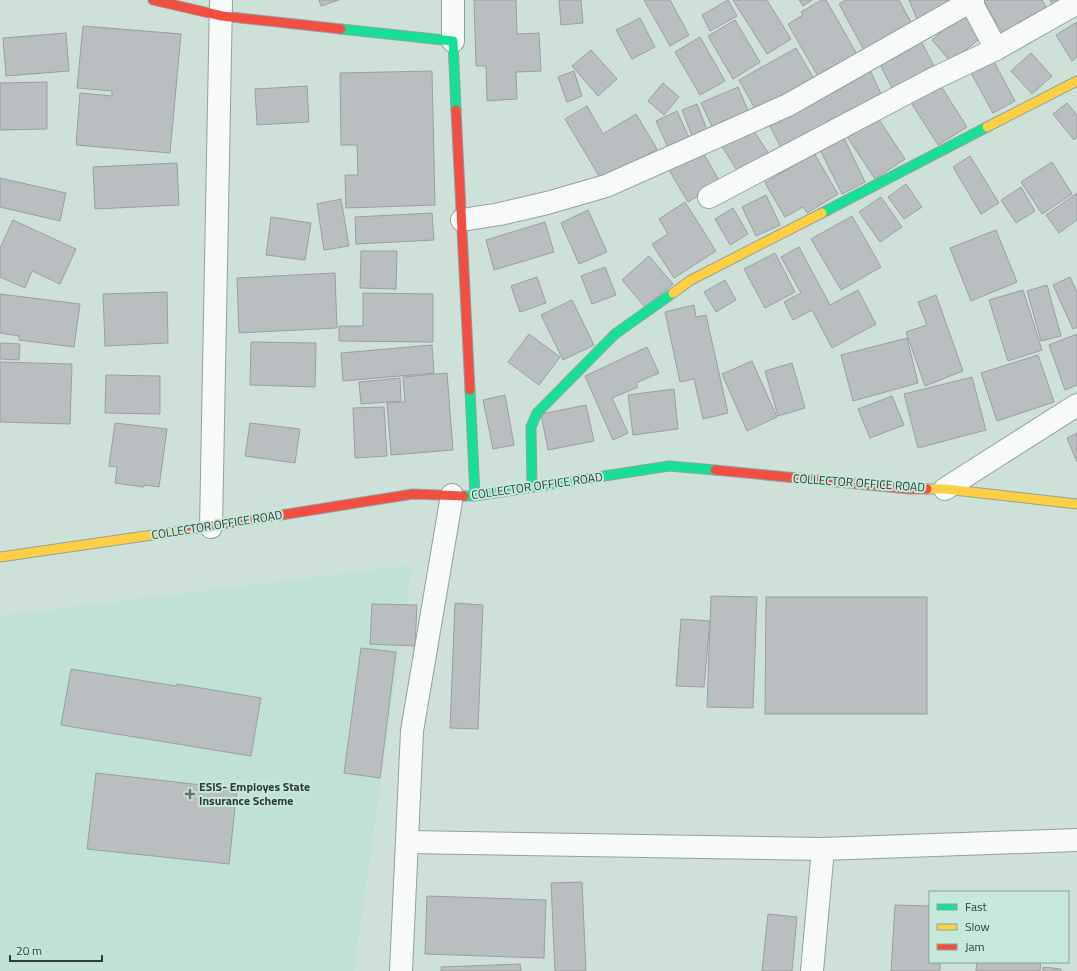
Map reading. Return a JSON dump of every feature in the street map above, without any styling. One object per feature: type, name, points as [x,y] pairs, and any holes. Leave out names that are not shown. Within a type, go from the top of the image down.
[{"type":"street","points":[[153,0],[222,8],[454,41]]},
{"type":"street","points":[[453,0],[462,220],[476,496]]},
{"type":"street","points":[[462,220],[500,214],[606,186],[788,105],[971,0],[996,49]]},
{"type":"street","points":[[709,197],[933,79],[996,49],[1077,2]]},
{"type":"street","points":[[211,527],[222,8]]},
{"type":"street","points":[[532,487],[531,428],[537,413],[615,334],[691,280],[1077,81]]},
{"type":"street","points":[[945,489],[1077,406]]},
{"type":"street","name":"COLLECTOR OFFICE ROAD","points":[[0,557],[211,527],[413,494],[476,496],[669,466],[909,489],[945,489],[1077,504]]},
{"type":"street","points":[[401,971],[412,731],[452,496]]},
{"type":"street","points":[[407,842],[823,849],[1077,840]]},
{"type":"street","points":[[812,971],[823,849]]},
{"type":"shaded area","name":"ESIS- Employes State Insurance Scheme","points":[[412,565],[354,971],[0,971],[0,616]]},
{"type":"building","points":[[319,0],[339,0],[321,6]]},
{"type":"building","points":[[474,0],[516,0],[517,34],[539,33],[541,71],[516,72],[517,99],[487,101],[486,66],[476,66]]},
{"type":"building","points":[[559,0],[581,0],[583,23],[561,25]]},
{"type":"building","points":[[644,0],[670,0],[689,35],[670,46]]},
{"type":"building","points":[[728,0],[737,16],[710,31],[702,15]]},
{"type":"building","points":[[733,0],[767,0],[791,39],[767,54]]},
{"type":"building","points":[[799,0],[812,0],[803,6]]},
{"type":"building","points":[[822,0],[826,0],[858,56],[819,78],[788,24],[803,15],[801,12]]},
{"type":"building","points":[[846,0],[899,0],[912,24],[864,50],[839,4]]},
{"type":"building","points":[[909,0],[956,0],[917,19]]},
{"type":"building","points":[[1042,0],[1047,9],[1003,34],[984,1]]},
{"type":"building","points":[[1050,0],[1070,0],[1054,8]]},
{"type":"building","points":[[965,12],[984,35],[951,62],[932,40]]},
{"type":"building","points":[[640,18],[655,47],[632,59],[616,30]]},
{"type":"building","points":[[735,20],[760,62],[733,79],[708,36]]},
{"type":"building","points":[[1077,22],[1077,57],[1072,61],[1056,35]]},
{"type":"building","points":[[83,26],[181,34],[170,153],[76,145],[80,93],[112,96],[112,91],[77,88]]},
{"type":"building","points":[[66,33],[69,71],[6,76],[3,38]]},
{"type":"building","points":[[700,37],[725,81],[700,95],[675,52]]},
{"type":"building","points":[[919,37],[935,68],[893,90],[877,59]]},
{"type":"building","points":[[796,48],[814,79],[757,112],[739,80]]},
{"type":"building","points":[[591,50],[617,79],[598,96],[572,66]]},
{"type":"building","points":[[1031,53],[1052,76],[1032,94],[1011,71]]},
{"type":"building","points":[[993,60],[1015,101],[993,113],[971,73]]},
{"type":"building","points":[[870,70],[883,98],[781,148],[767,120]]},
{"type":"building","points":[[432,71],[435,205],[346,208],[345,175],[358,175],[357,145],[341,145],[340,73]]},
{"type":"building","points":[[574,71],[582,96],[567,102],[558,77]]},
{"type":"building","points":[[47,82],[47,129],[0,130],[0,83]]},
{"type":"building","points":[[663,83],[679,97],[664,115],[648,101]]},
{"type":"building","points":[[939,83],[967,127],[938,145],[910,101]]},
{"type":"building","points":[[307,86],[309,122],[257,125],[255,89]]},
{"type":"building","points":[[738,87],[750,115],[714,131],[701,103]]},
{"type":"building","points":[[1067,103],[1077,115],[1077,137],[1074,140],[1053,114]]},
{"type":"building","points":[[697,104],[709,135],[694,141],[682,110]]},
{"type":"building","points":[[587,106],[603,134],[636,114],[657,149],[602,181],[565,119]]},
{"type":"building","points":[[677,111],[691,142],[670,152],[656,121]]},
{"type":"building","points":[[874,112],[905,159],[875,179],[844,132]]},
{"type":"building","points":[[750,125],[769,154],[739,174],[720,143]]},
{"type":"building","points":[[844,138],[865,182],[842,194],[820,150]]},
{"type":"building","points":[[702,151],[720,182],[688,202],[669,170]]},
{"type":"building","points":[[814,153],[838,194],[807,213],[803,207],[785,217],[765,183]]},
{"type":"building","points":[[970,156],[999,203],[981,214],[953,167]]},
{"type":"building","points":[[1052,162],[1072,194],[1042,214],[1021,182]]},
{"type":"building","points":[[177,163],[179,205],[95,209],[93,167]]},
{"type":"building","points":[[0,178],[66,193],[60,221],[0,207]]},
{"type":"building","points":[[906,184],[922,207],[904,219],[888,197]]},
{"type":"building","points":[[1021,187],[1035,211],[1016,223],[1001,200]]},
{"type":"building","points":[[1077,193],[1077,220],[1059,233],[1046,215]]},
{"type":"building","points":[[766,195],[780,225],[756,236],[742,207]]},
{"type":"building","points":[[881,197],[902,227],[880,242],[859,212]]},
{"type":"building","points":[[341,199],[349,246],[324,250],[317,204]]},
{"type":"building","points":[[685,202],[716,251],[674,278],[652,244],[668,234],[659,219]]},
{"type":"building","points":[[733,208],[748,234],[730,245],[715,219]]},
{"type":"building","points":[[588,210],[607,252],[579,264],[561,223]]},
{"type":"building","points":[[432,213],[434,240],[356,244],[355,217]]},
{"type":"building","points":[[852,216],[881,267],[841,290],[811,239]]},
{"type":"building","points":[[271,217],[311,223],[305,260],[266,255]]},
{"type":"building","points":[[13,220],[76,249],[60,284],[32,271],[25,288],[0,277],[0,248]]},
{"type":"building","points":[[545,222],[554,252],[494,270],[486,240]]},
{"type":"building","points":[[996,230],[1017,282],[971,301],[950,248]]},
{"type":"building","points":[[799,247],[830,305],[858,290],[876,324],[832,348],[812,310],[793,320],[784,302],[801,293],[781,257]]},
{"type":"building","points":[[361,251],[397,251],[396,289],[360,288]]},
{"type":"building","points":[[775,253],[795,292],[765,308],[744,269]]},
{"type":"building","points":[[649,256],[673,284],[645,307],[622,280]]},
{"type":"building","points":[[605,267],[616,295],[592,304],[581,276]]},
{"type":"building","points":[[335,273],[337,328],[239,333],[237,278]]},
{"type":"building","points":[[537,277],[546,303],[520,312],[511,286]]},
{"type":"building","points":[[1070,277],[1077,292],[1077,327],[1073,329],[1053,285]]},
{"type":"building","points":[[725,280],[736,300],[716,312],[704,292]]},
{"type":"building","points":[[1047,285],[1061,336],[1041,341],[1027,291]]},
{"type":"building","points":[[1023,290],[1042,350],[1008,361],[989,300]]},
{"type":"building","points":[[167,292],[168,343],[105,346],[103,294]]},
{"type":"building","points":[[363,293],[433,294],[433,342],[339,341],[339,326],[363,326]]},
{"type":"building","points":[[0,294],[80,304],[74,347],[19,340],[19,336],[0,333]]},
{"type":"building","points":[[936,295],[963,371],[925,386],[906,332],[927,325],[918,302]]},
{"type":"building","points":[[572,300],[594,345],[563,360],[541,315]]},
{"type":"building","points":[[694,305],[696,317],[706,315],[728,413],[703,419],[694,379],[680,382],[665,312]]},
{"type":"building","points":[[529,334],[560,357],[539,385],[508,362]]},
{"type":"building","points":[[1077,334],[1077,385],[1065,390],[1049,345]]},
{"type":"building","points":[[907,338],[918,383],[853,401],[841,355]]},
{"type":"building","points":[[251,342],[316,343],[315,387],[250,385]]},
{"type":"building","points":[[0,343],[20,344],[19,360],[0,359]]},
{"type":"building","points":[[432,345],[434,373],[343,381],[341,353]]},
{"type":"building","points":[[647,347],[659,373],[636,383],[638,387],[612,398],[628,433],[613,440],[585,376]]},
{"type":"building","points":[[1038,355],[1054,402],[997,421],[981,373]]},
{"type":"building","points":[[752,361],[777,417],[747,431],[722,374]]},
{"type":"building","points":[[0,362],[72,364],[70,424],[0,422]]},
{"type":"building","points":[[792,363],[805,408],[778,416],[765,371]]},
{"type":"building","points":[[447,373],[453,450],[391,455],[387,403],[405,402],[403,377]]},
{"type":"building","points":[[106,375],[160,376],[160,414],[105,413]]},
{"type":"building","points":[[972,377],[986,430],[918,448],[904,394]]},
{"type":"building","points":[[400,378],[401,401],[361,404],[359,382]]},
{"type":"building","points":[[674,389],[678,429],[633,435],[628,395]]},
{"type":"building","points":[[505,395],[514,445],[493,449],[483,400]]},
{"type":"building","points":[[892,396],[904,425],[870,438],[858,409]]},
{"type":"building","points":[[586,405],[594,441],[548,450],[541,414]]},
{"type":"building","points":[[384,407],[387,456],[355,458],[353,408]]},
{"type":"building","points":[[115,423],[167,429],[159,487],[144,485],[144,487],[115,483],[117,467],[109,466]]},
{"type":"building","points":[[250,423],[300,429],[295,463],[245,456]]},
{"type":"building","points":[[1077,433],[1077,462],[1067,438]]},
{"type":"building","points":[[711,596],[757,597],[753,708],[707,707]]},
{"type":"building","points":[[766,597],[927,597],[927,714],[765,714]]},
{"type":"building","points":[[455,603],[483,605],[478,729],[450,728]]},
{"type":"building","points":[[372,604],[417,605],[415,646],[370,644]]},
{"type":"building","points":[[681,619],[710,621],[704,687],[676,686]]},
{"type":"building","points":[[361,648],[396,652],[380,778],[344,773]]},
{"type":"building","points":[[71,669],[261,698],[251,756],[61,725]]},
{"type":"building","points":[[96,773],[237,789],[229,864],[87,849]]},
{"type":"building","points":[[582,882],[586,971],[555,971],[551,883]]},
{"type":"building","points":[[427,896],[546,900],[544,958],[425,954]]},
{"type":"building","points":[[895,905],[929,906],[929,963],[940,963],[940,971],[891,971]]},
{"type":"building","points":[[768,914],[797,917],[792,971],[762,971]]},
{"type":"building","points":[[977,963],[1041,963],[1040,971],[976,971]]},
{"type":"building","points":[[520,964],[521,971],[441,971],[441,967]]},
{"type":"building","points":[[1043,967],[1061,969],[1061,971],[1043,971]]},
{"type":"traffic: fast","points":[[341,29],[453,41],[456,110]]},
{"type":"traffic: fast","points":[[822,213],[987,127]]},
{"type":"traffic: fast","points":[[532,487],[531,427],[537,413],[615,334],[673,293]]},
{"type":"traffic: fast","points":[[470,390],[475,496]]},
{"type":"traffic: fast","points":[[464,496],[475,496],[669,466],[715,470]]},
{"type":"traffic: slow","points":[[987,127],[1077,81]]},
{"type":"traffic: slow","points":[[673,293],[691,280],[822,213]]},
{"type":"traffic: slow","points":[[927,489],[945,489],[1077,504]]},
{"type":"traffic: slow","points":[[0,557],[187,530]]},
{"type":"traffic: jam","points":[[153,0],[222,16],[341,29]]},
{"type":"traffic: jam","points":[[456,110],[470,390]]},
{"type":"traffic: jam","points":[[715,470],[909,489],[927,489]]},
{"type":"traffic: jam","points":[[187,530],[413,494],[464,496]]},
{"type":"place","name":"ESIS- Employes State Insurance Scheme","points":[[190,794]]}]
